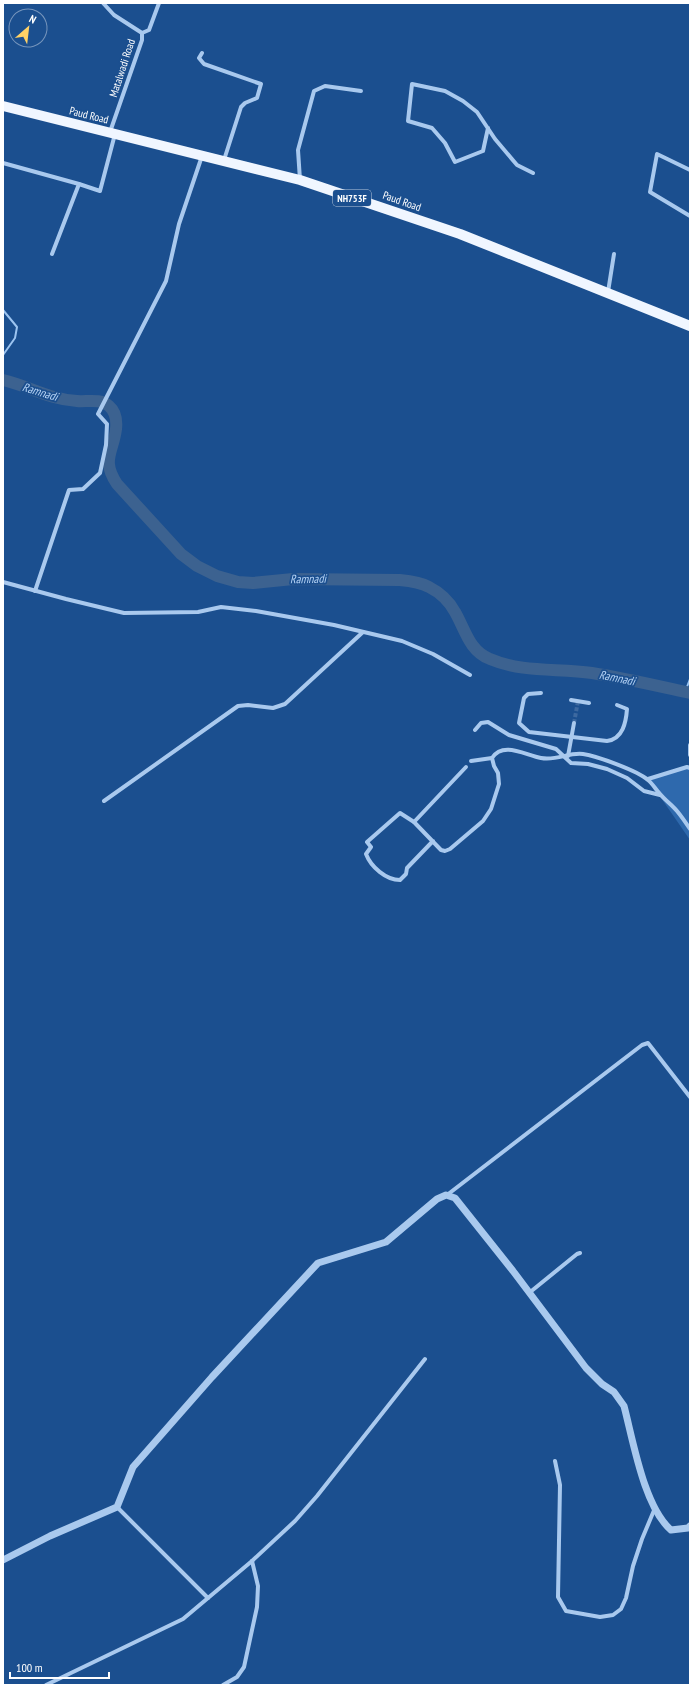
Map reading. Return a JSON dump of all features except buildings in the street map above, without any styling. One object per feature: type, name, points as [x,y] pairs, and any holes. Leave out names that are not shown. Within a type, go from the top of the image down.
[{"type":"main road","name":"Paud Road","points":[[3,106],[202,154],[300,180],[460,234],[690,326]]},
{"type":"street","name":"Matalwadi Road","points":[[79,184],[100,191],[112,133],[142,40],[142,33],[114,15],[103,3]]},
{"type":"street","points":[[142,33],[149,30],[159,3]]},
{"type":"street","points":[[202,53],[199,58],[204,64],[262,84],[257,98],[252,102],[245,103],[241,107],[224,160]]},
{"type":"street","points":[[488,128],[483,150],[454,162],[445,143],[432,128],[408,121],[412,84],[444,91],[463,101],[477,112],[488,128],[494,139],[517,165],[533,173]]},
{"type":"street","points":[[300,180],[298,150],[314,91],[325,86],[360,91]]},
{"type":"street","points":[[35,591],[69,490],[83,489],[100,473],[106,445],[107,424],[98,414],[166,282],[179,224],[202,154]]},
{"type":"street","points":[[690,170],[657,154],[650,192],[690,216]]},
{"type":"street","points":[[3,163],[79,184],[52,254]]},
{"type":"street","points":[[608,293],[614,254]]},
{"type":"street","points":[[3,582],[124,613],[198,612],[221,607],[256,611],[363,632],[402,641],[421,648],[470,676]]},
{"type":"street","points":[[104,801],[238,706],[248,705],[273,708],[285,704],[363,632]]},
{"type":"street","points":[[541,693],[528,694],[524,698],[520,723],[529,732],[607,741],[613,740],[618,737],[623,729],[627,709],[617,705]]},
{"type":"street","points":[[571,700],[590,703]]},
{"type":"street","points":[[475,730],[481,723],[488,722],[509,735],[556,749],[566,756],[571,764],[588,764],[607,769],[627,778],[644,791],[660,795]]},
{"type":"street","points":[[566,756],[572,737],[574,722]]},
{"type":"street","points":[[690,745],[690,755]]},
{"type":"street","points":[[433,841],[407,868],[406,874],[400,880],[393,880],[384,875],[369,861],[366,854],[371,847],[367,842],[400,813],[414,822],[433,841],[441,850],[445,851],[450,849],[483,821],[491,809],[499,784],[498,772],[494,766],[492,758],[495,753],[502,749],[512,750],[544,759],[557,759],[581,754],[593,756],[619,765],[648,779],[660,795],[676,810],[690,828]]},
{"type":"street","points":[[471,761],[492,758]]},
{"type":"street","points":[[414,822],[466,767]]},
{"type":"street","points":[[648,779],[687,767],[690,768]]},
{"type":"street","points":[[3,1560],[50,1536],[117,1507],[132,1467],[212,1377],[318,1263],[386,1242],[437,1199],[446,1195],[642,1045],[648,1043],[690,1097]]},
{"type":"street","points":[[446,1195],[455,1198],[586,1368],[602,1384],[614,1392],[624,1406],[637,1460],[647,1490],[665,1525],[671,1530],[688,1528],[690,1526]]},
{"type":"street","points":[[529,1293],[580,1253]]},
{"type":"street","points":[[46,1685],[183,1619],[252,1561],[295,1521],[317,1496],[425,1359]]},
{"type":"street","points":[[554,1461],[560,1485],[558,1597],[566,1611],[600,1618],[613,1615],[621,1609],[626,1598],[633,1566],[642,1539],[656,1508]]},
{"type":"street","points":[[117,1507],[208,1598]]},
{"type":"street","points":[[224,1685],[237,1677],[244,1667],[246,1660],[257,1607],[258,1586],[252,1561]]},
{"type":"shaded area","points":[[690,768],[690,840],[648,779]]},
{"type":"waterway","points":[[3,310],[17,327],[15,338],[3,355]]},
{"type":"waterway","name":"Ramnadi","points":[[3,380],[57,398],[77,401],[98,401],[109,406],[116,416],[115,437],[109,456],[109,462],[112,476],[117,484],[181,554],[197,566],[217,576],[238,582],[253,583],[293,579],[411,581],[426,585],[440,594],[453,608],[472,645],[477,651],[490,659],[528,668],[604,675],[690,693]]},
{"type":"waterway","points":[[685,692],[690,679]]},
{"type":"tunnel","points":[[574,723],[578,701]]}]
